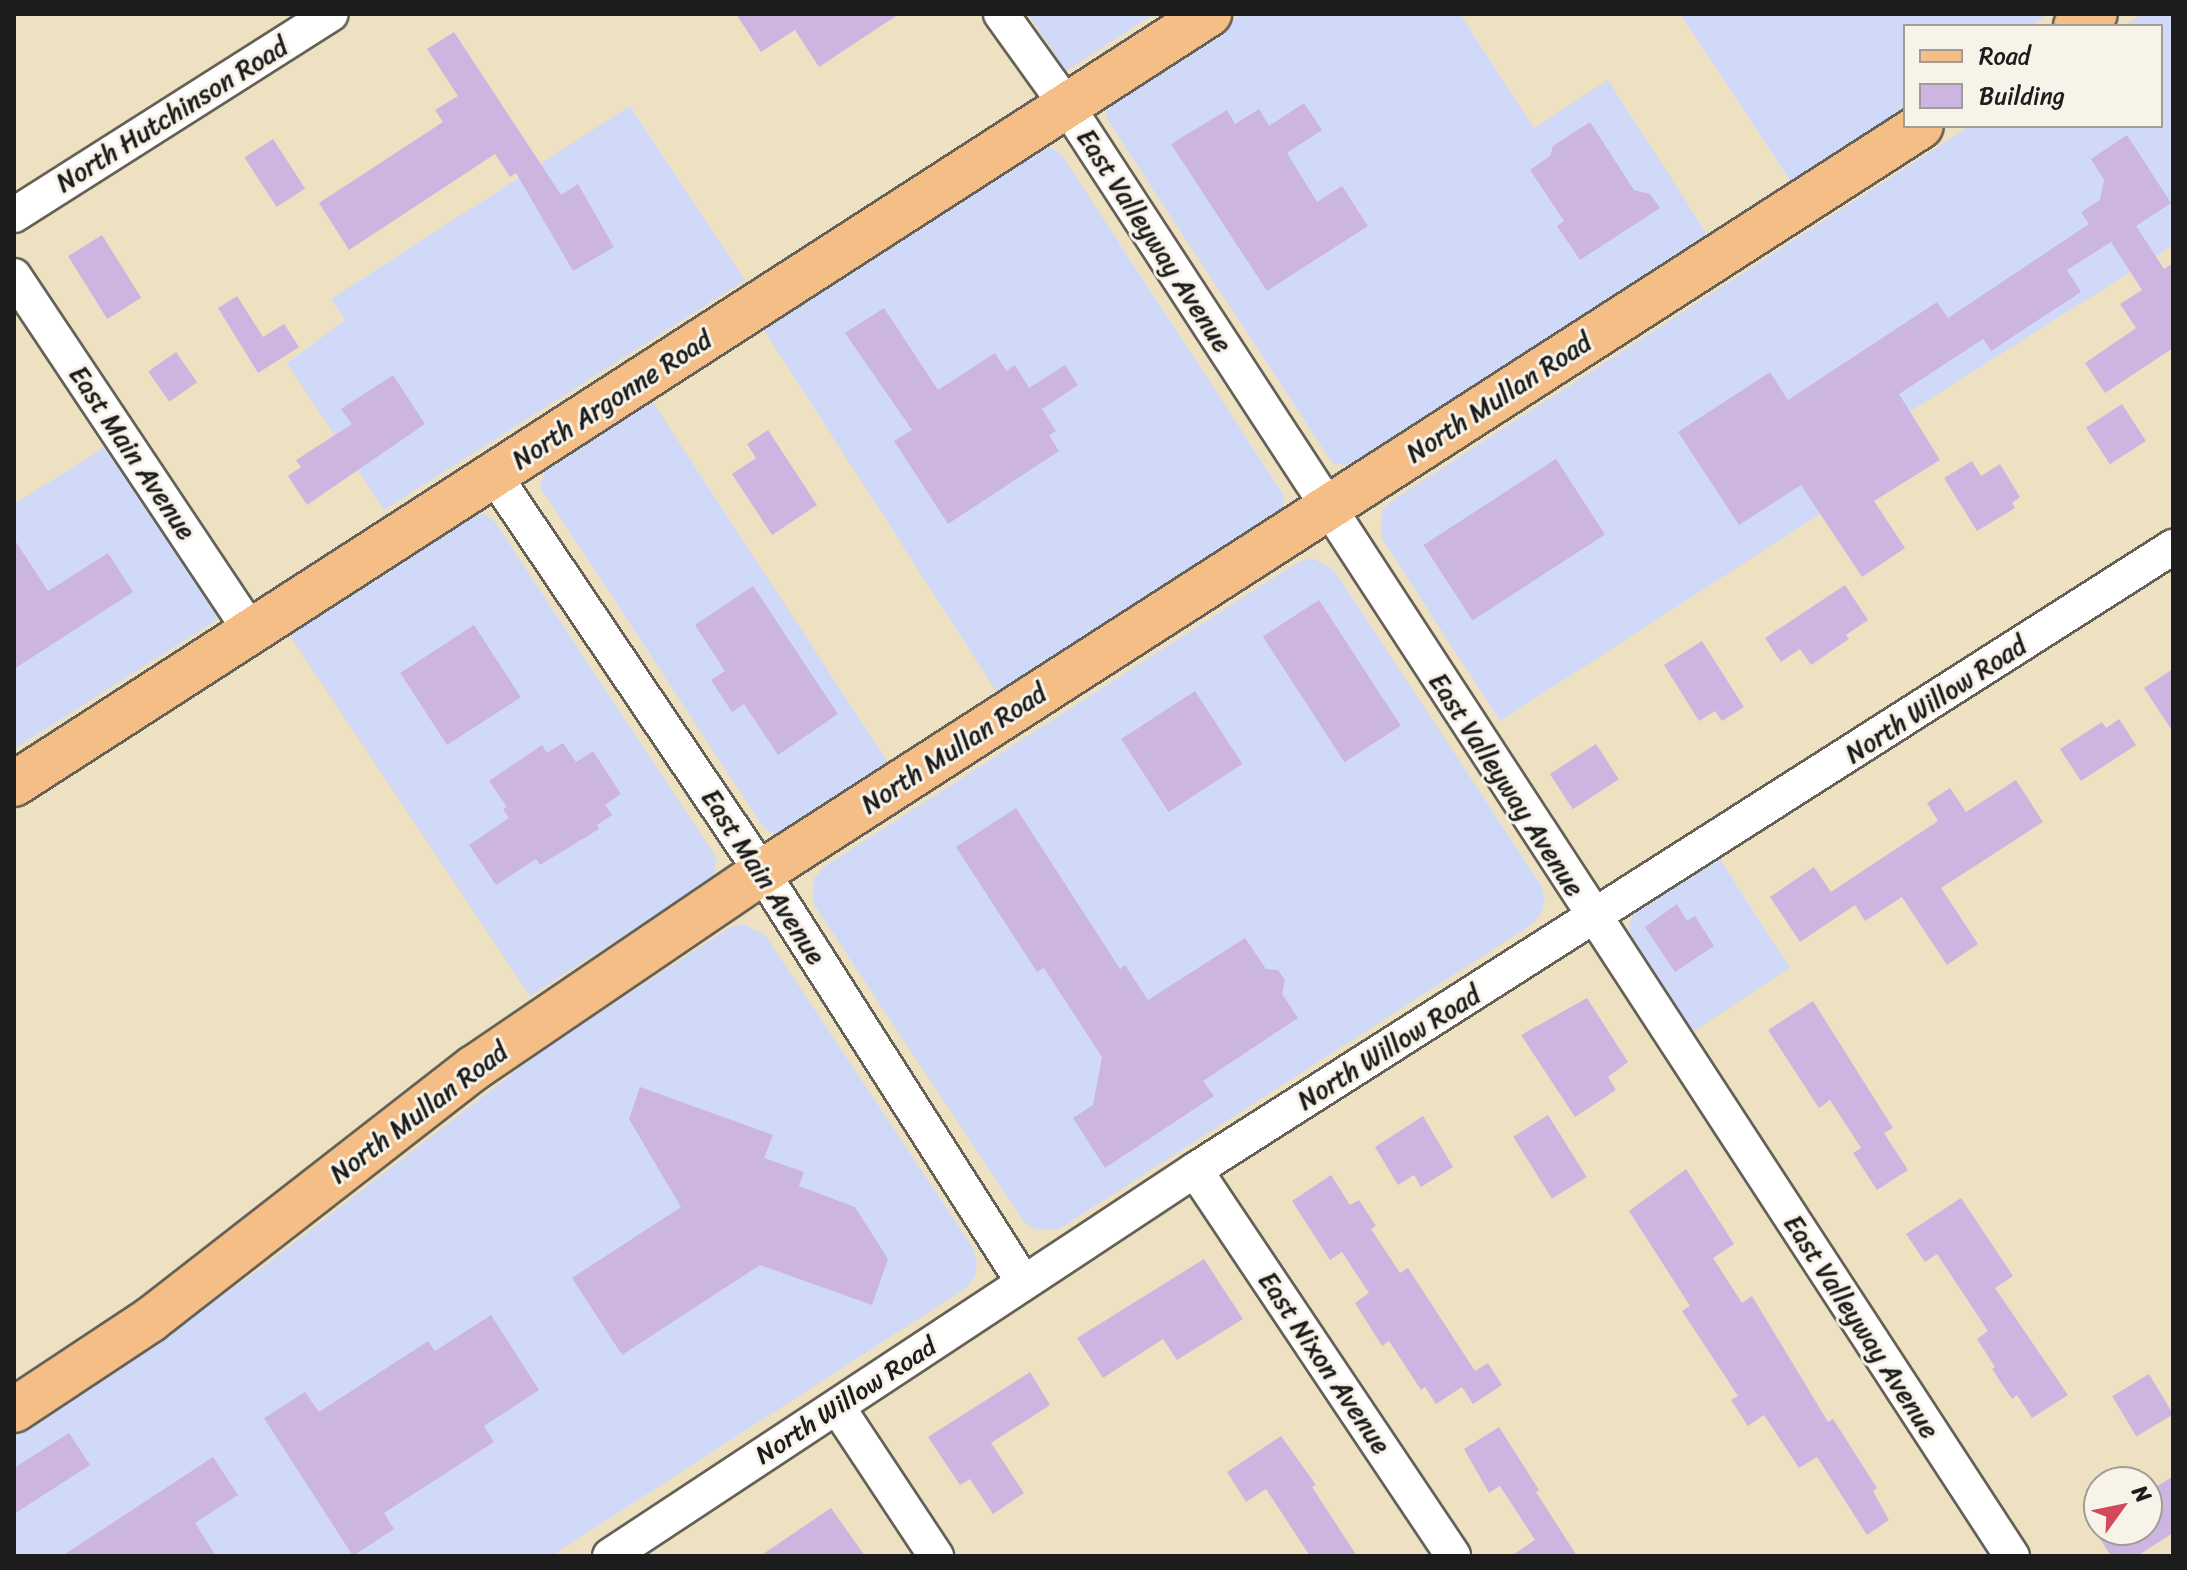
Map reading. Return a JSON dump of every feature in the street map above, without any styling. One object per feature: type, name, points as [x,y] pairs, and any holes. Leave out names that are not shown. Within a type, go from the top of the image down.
[{"type":"main road","name":"North Argonne Road","points":[[14,784],[1209,14]]},
{"type":"main road","name":"North Mullan Road","points":[[14,1410],[150,1320],[474,1068],[762,872],[1918,128]]},
{"type":"street","name":"North Hutchinson Road","points":[[14,215],[331,14]]},
{"type":"street","name":"East Valleyway Avenue","points":[[1001,14],[1067,106],[1327,510],[2012,1556]]},
{"type":"street","name":"East Main Avenue","points":[[14,276],[250,630]]},
{"type":"street","name":"East Main Avenue","points":[[494,475],[762,872],[1024,1283]]},
{"type":"street","name":"North Willow Road","points":[[610,1556],[1195,1170],[2173,547]]},
{"type":"street","name":"East Nixon Avenue","points":[[1195,1170],[1453,1556]]},
{"type":"street","points":[[838,1408],[936,1556]]},
{"type":"shaded area","points":[[1028,14],[1154,14],[1066,71]]},
{"type":"shaded area","points":[[1242,14],[1460,14],[1534,128],[1608,80],[1707,234],[1350,465],[1333,464],[1107,119],[1106,109],[1110,102]]},
{"type":"shaded area","points":[[1680,14],[2049,14],[2034,24],[1903,24],[1903,109],[1791,182]]},
{"type":"shaded area","points":[[2142,14],[2173,14],[2173,245],[1851,449],[1871,481],[1500,721],[1381,537],[1382,511],[1390,502],[1967,128],[2163,128],[2163,24],[2128,24]]},
{"type":"shaded area","points":[[630,106],[745,280],[384,510],[287,363],[345,320],[331,299]]},
{"type":"shaded area","points":[[1051,147],[1061,154],[1283,494],[1284,503],[1279,512],[998,694],[764,330],[1041,149]]},
{"type":"shaded area","points":[[652,401],[889,764],[782,833],[773,833],[764,828],[540,487],[545,470]]},
{"type":"shaded area","points":[[137,427],[249,599],[14,749],[14,504]]},
{"type":"shaded area","points":[[485,514],[495,522],[717,859],[713,878],[530,996],[289,634],[474,515]]},
{"type":"shaded area","points":[[1312,558],[1334,570],[1541,885],[1545,898],[1542,911],[1534,923],[1059,1229],[1035,1229],[1024,1222],[813,903],[814,879],[822,868],[1298,562]]},
{"type":"shaded area","points":[[1719,858],[1790,968],[1692,1032],[1631,938],[1629,923],[1635,912]]},
{"type":"shaded area","points":[[743,924],[765,935],[973,1248],[977,1262],[975,1276],[966,1288],[551,1556],[14,1556],[14,1437],[263,1267],[544,1049],[729,928]]},
{"type":"building","points":[[736,14],[899,14],[819,67],[795,30],[761,52]]},
{"type":"building","points":[[454,32],[561,195],[578,184],[614,247],[573,271],[516,173],[510,177],[495,154],[349,250],[319,203],[443,122],[435,110],[458,96],[427,49]]},
{"type":"building","points":[[1304,103],[1322,130],[1287,153],[1317,202],[1342,186],[1368,226],[1267,291],[1171,144],[1227,110],[1235,124],[1259,109],[1269,126]]},
{"type":"building","points":[[1590,122],[1634,190],[1650,194],[1660,208],[1580,260],[1557,226],[1564,221],[1530,170],[1550,156],[1553,146]]},
{"type":"building","points":[[2127,135],[2171,203],[2136,226],[2164,269],[2173,263],[2173,348],[2105,393],[2085,363],[2136,328],[2120,304],[2142,290],[2111,242],[2067,270],[2081,292],[1991,351],[1983,339],[1899,394],[1940,460],[1874,501],[1905,548],[1862,577],[1801,485],[1739,525],[1678,432],[1770,372],[1788,400],[1937,302],[1948,318],[2089,224],[2081,212],[2100,200],[2104,180],[2091,159]]},
{"type":"building","points":[[273,139],[305,188],[277,207],[244,158]]},
{"type":"building","points":[[102,235],[141,298],[107,319],[68,256]]},
{"type":"building","points":[[237,296],[263,337],[284,324],[299,347],[258,373],[218,308]]},
{"type":"building","points":[[884,308],[938,390],[995,353],[1006,371],[1015,365],[1029,388],[1065,365],[1078,385],[1042,409],[1056,431],[1049,435],[1059,451],[948,524],[894,441],[912,430],[845,333]]},
{"type":"building","points":[[176,352],[197,382],[169,402],[148,372]]},
{"type":"building","points":[[393,375],[425,424],[307,505],[288,476],[301,467],[296,460],[352,424],[341,409]]},
{"type":"building","points":[[2122,404],[2146,441],[2110,464],[2086,427]]},
{"type":"building","points":[[768,430],[817,505],[772,535],[732,474],[756,458],[747,444]]},
{"type":"building","points":[[1556,459],[1605,534],[1473,621],[1423,545]]},
{"type":"building","points":[[1972,461],[1981,476],[2000,464],[2020,497],[2012,503],[2015,508],[1977,531],[1944,478]]},
{"type":"building","points":[[14,539],[48,591],[108,553],[133,592],[14,669]]},
{"type":"building","points":[[1845,585],[1868,620],[1846,635],[1849,639],[1811,665],[1800,649],[1781,662],[1765,638]]},
{"type":"building","points":[[753,586],[838,714],[778,755],[744,704],[732,712],[711,680],[725,671],[695,625]]},
{"type":"building","points":[[1319,600],[1401,726],[1345,762],[1263,636]]},
{"type":"building","points":[[474,625],[521,697],[447,745],[400,673]]},
{"type":"building","points":[[1702,641],[1744,707],[1722,721],[1715,711],[1699,721],[1664,665]]},
{"type":"building","points":[[2173,669],[2173,732],[2144,688]]},
{"type":"building","points":[[1195,691],[1242,764],[1169,812],[1121,739]]},
{"type":"building","points":[[2119,719],[2136,745],[2081,781],[2060,749],[2102,722],[2106,728]]},
{"type":"building","points":[[563,743],[576,762],[593,751],[621,794],[605,805],[612,815],[597,825],[599,829],[540,865],[536,859],[496,885],[469,845],[509,818],[503,809],[507,807],[489,781],[542,745],[547,753]]},
{"type":"building","points":[[1596,744],[1619,779],[1573,809],[1550,774]]},
{"type":"building","points":[[2016,780],[2043,822],[1941,888],[1978,944],[1947,965],[1902,897],[1865,921],[1855,905],[1800,942],[1770,897],[1814,867],[1831,892],[1938,821],[1927,803],[1950,788],[1966,812]]},
{"type":"building","points":[[1016,808],[1120,969],[1125,965],[1148,1000],[1245,938],[1266,969],[1278,970],[1285,980],[1282,994],[1298,1018],[1203,1081],[1214,1096],[1105,1168],[1073,1118],[1093,1105],[1102,1057],[1044,968],[1037,972],[956,847]]},
{"type":"building","points":[[1677,904],[1687,921],[1695,916],[1714,946],[1675,972],[1645,927]]},
{"type":"building","points":[[1587,998],[1628,1062],[1608,1077],[1616,1090],[1575,1117],[1521,1035]]},
{"type":"building","points":[[1813,1001],[1893,1128],[1884,1133],[1908,1170],[1877,1190],[1853,1153],[1861,1148],[1830,1100],[1819,1108],[1768,1030]]},
{"type":"building","points":[[640,1087],[773,1135],[764,1158],[804,1172],[799,1186],[855,1207],[888,1259],[872,1305],[760,1265],[622,1355],[572,1278],[681,1207],[629,1119]]},
{"type":"building","points":[[1548,1115],[1587,1177],[1552,1199],[1513,1137]]},
{"type":"building","points":[[1423,1116],[1453,1167],[1421,1187],[1414,1175],[1398,1185],[1375,1147]]},
{"type":"building","points":[[1686,1169],[1734,1244],[1713,1258],[1742,1303],[1752,1296],[1828,1422],[1833,1419],[1877,1488],[1873,1491],[1889,1520],[1867,1535],[1817,1457],[1799,1468],[1764,1415],[1748,1426],[1731,1400],[1738,1396],[1682,1311],[1690,1306],[1629,1211]]},
{"type":"building","points":[[1331,1175],[1350,1205],[1359,1200],[1376,1226],[1371,1229],[1400,1273],[1408,1268],[1475,1371],[1488,1363],[1502,1385],[1473,1404],[1462,1387],[1436,1404],[1425,1387],[1421,1390],[1389,1341],[1382,1346],[1355,1303],[1369,1293],[1342,1252],[1330,1260],[1292,1201]]},
{"type":"building","points":[[1961,1198],[2013,1276],[1995,1288],[2068,1395],[2032,1418],[2017,1395],[2012,1399],[1992,1369],[1995,1367],[1977,1339],[1988,1331],[1937,1254],[1925,1262],[1906,1234]]},
{"type":"building","points":[[1204,1259],[1243,1319],[1177,1360],[1163,1339],[1103,1378],[1077,1338]]},
{"type":"building","points":[[491,1315],[539,1390],[484,1426],[494,1442],[384,1513],[394,1529],[353,1556],[264,1418],[305,1392],[319,1412],[428,1341],[435,1351]]},
{"type":"building","points":[[1030,1372],[1050,1405],[991,1443],[1024,1493],[993,1514],[970,1479],[960,1485],[928,1437]]},
{"type":"building","points":[[2149,1374],[2173,1414],[2136,1436],[2112,1396]]},
{"type":"building","points":[[1499,1427],[1577,1556],[1511,1556],[1535,1540],[1500,1486],[1489,1493],[1464,1449]]},
{"type":"building","points":[[69,1433],[90,1465],[14,1514],[14,1468]]},
{"type":"building","points":[[1281,1436],[1316,1485],[1312,1487],[1357,1556],[1310,1556],[1266,1489],[1246,1502],[1227,1472]]},
{"type":"building","points":[[213,1457],[238,1495],[195,1523],[216,1556],[62,1556]]},
{"type":"building","points":[[2173,1476],[2173,1533],[2163,1539],[2163,1483]]},
{"type":"building","points":[[831,1508],[865,1556],[760,1556]]},
{"type":"building","points":[[2104,1546],[2153,1546],[2137,1556],[2111,1556]]}]
